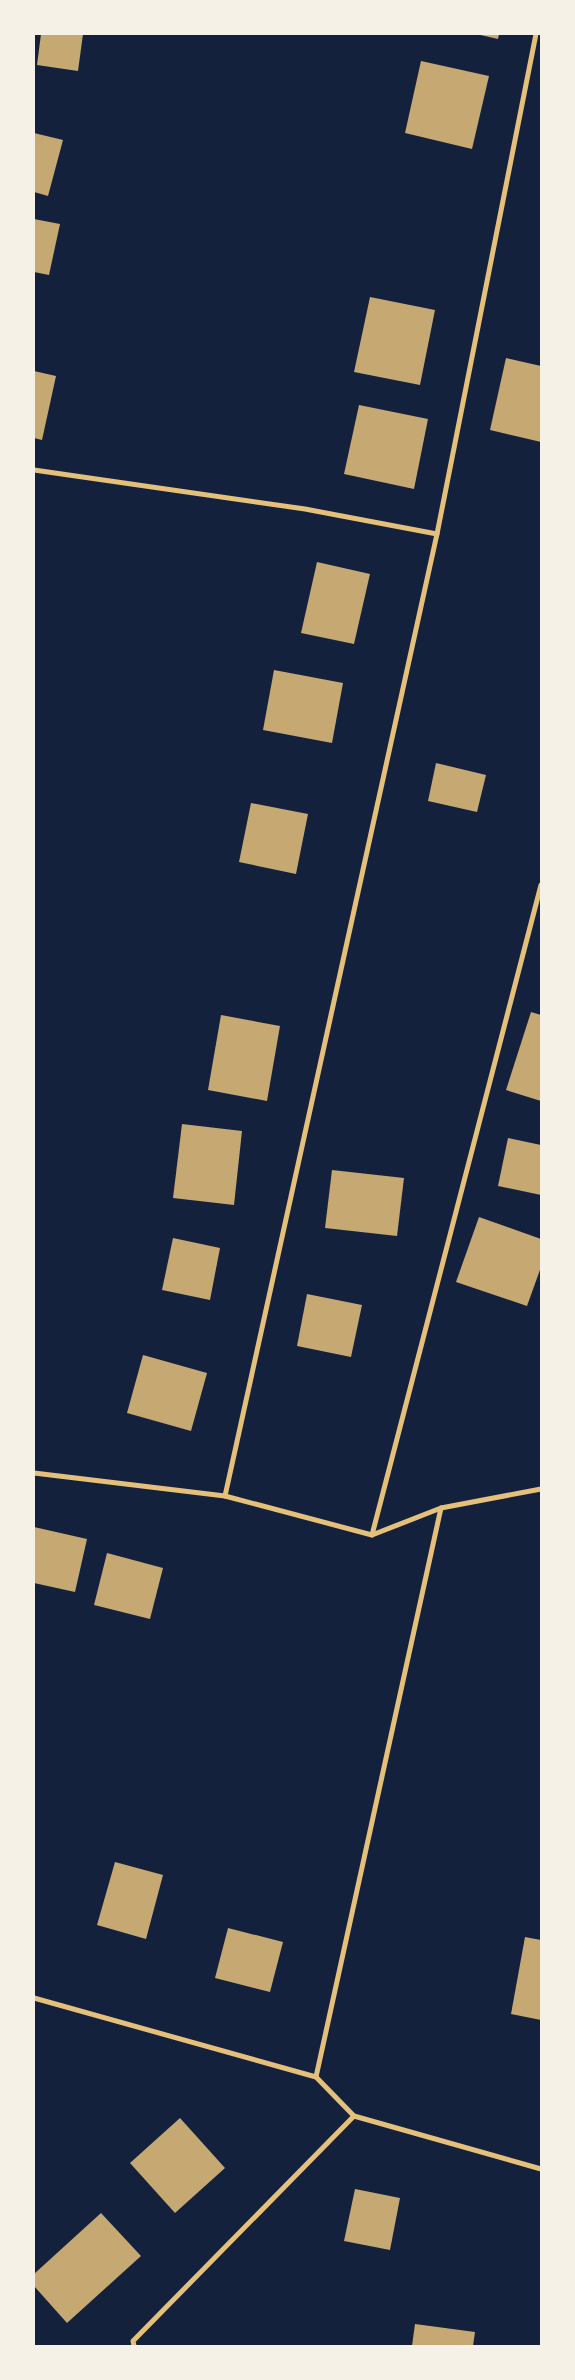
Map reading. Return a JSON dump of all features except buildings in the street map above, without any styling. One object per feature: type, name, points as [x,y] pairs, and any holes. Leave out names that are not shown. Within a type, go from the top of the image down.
[{"type":"street","points":[[225,1496],[437,534],[536,34]]},
{"type":"street","points":[[34,470],[306,509],[437,534]]},
{"type":"street","points":[[372,1535],[541,885]]},
{"type":"street","points":[[34,1473],[225,1496],[372,1535],[441,1508],[541,1489]]},
{"type":"street","points":[[316,2077],[441,1508]]},
{"type":"street","points":[[34,1998],[316,2077],[354,2116],[541,2169]]},
{"type":"street","points":[[128,2346],[134,2344],[354,2116]]}]
